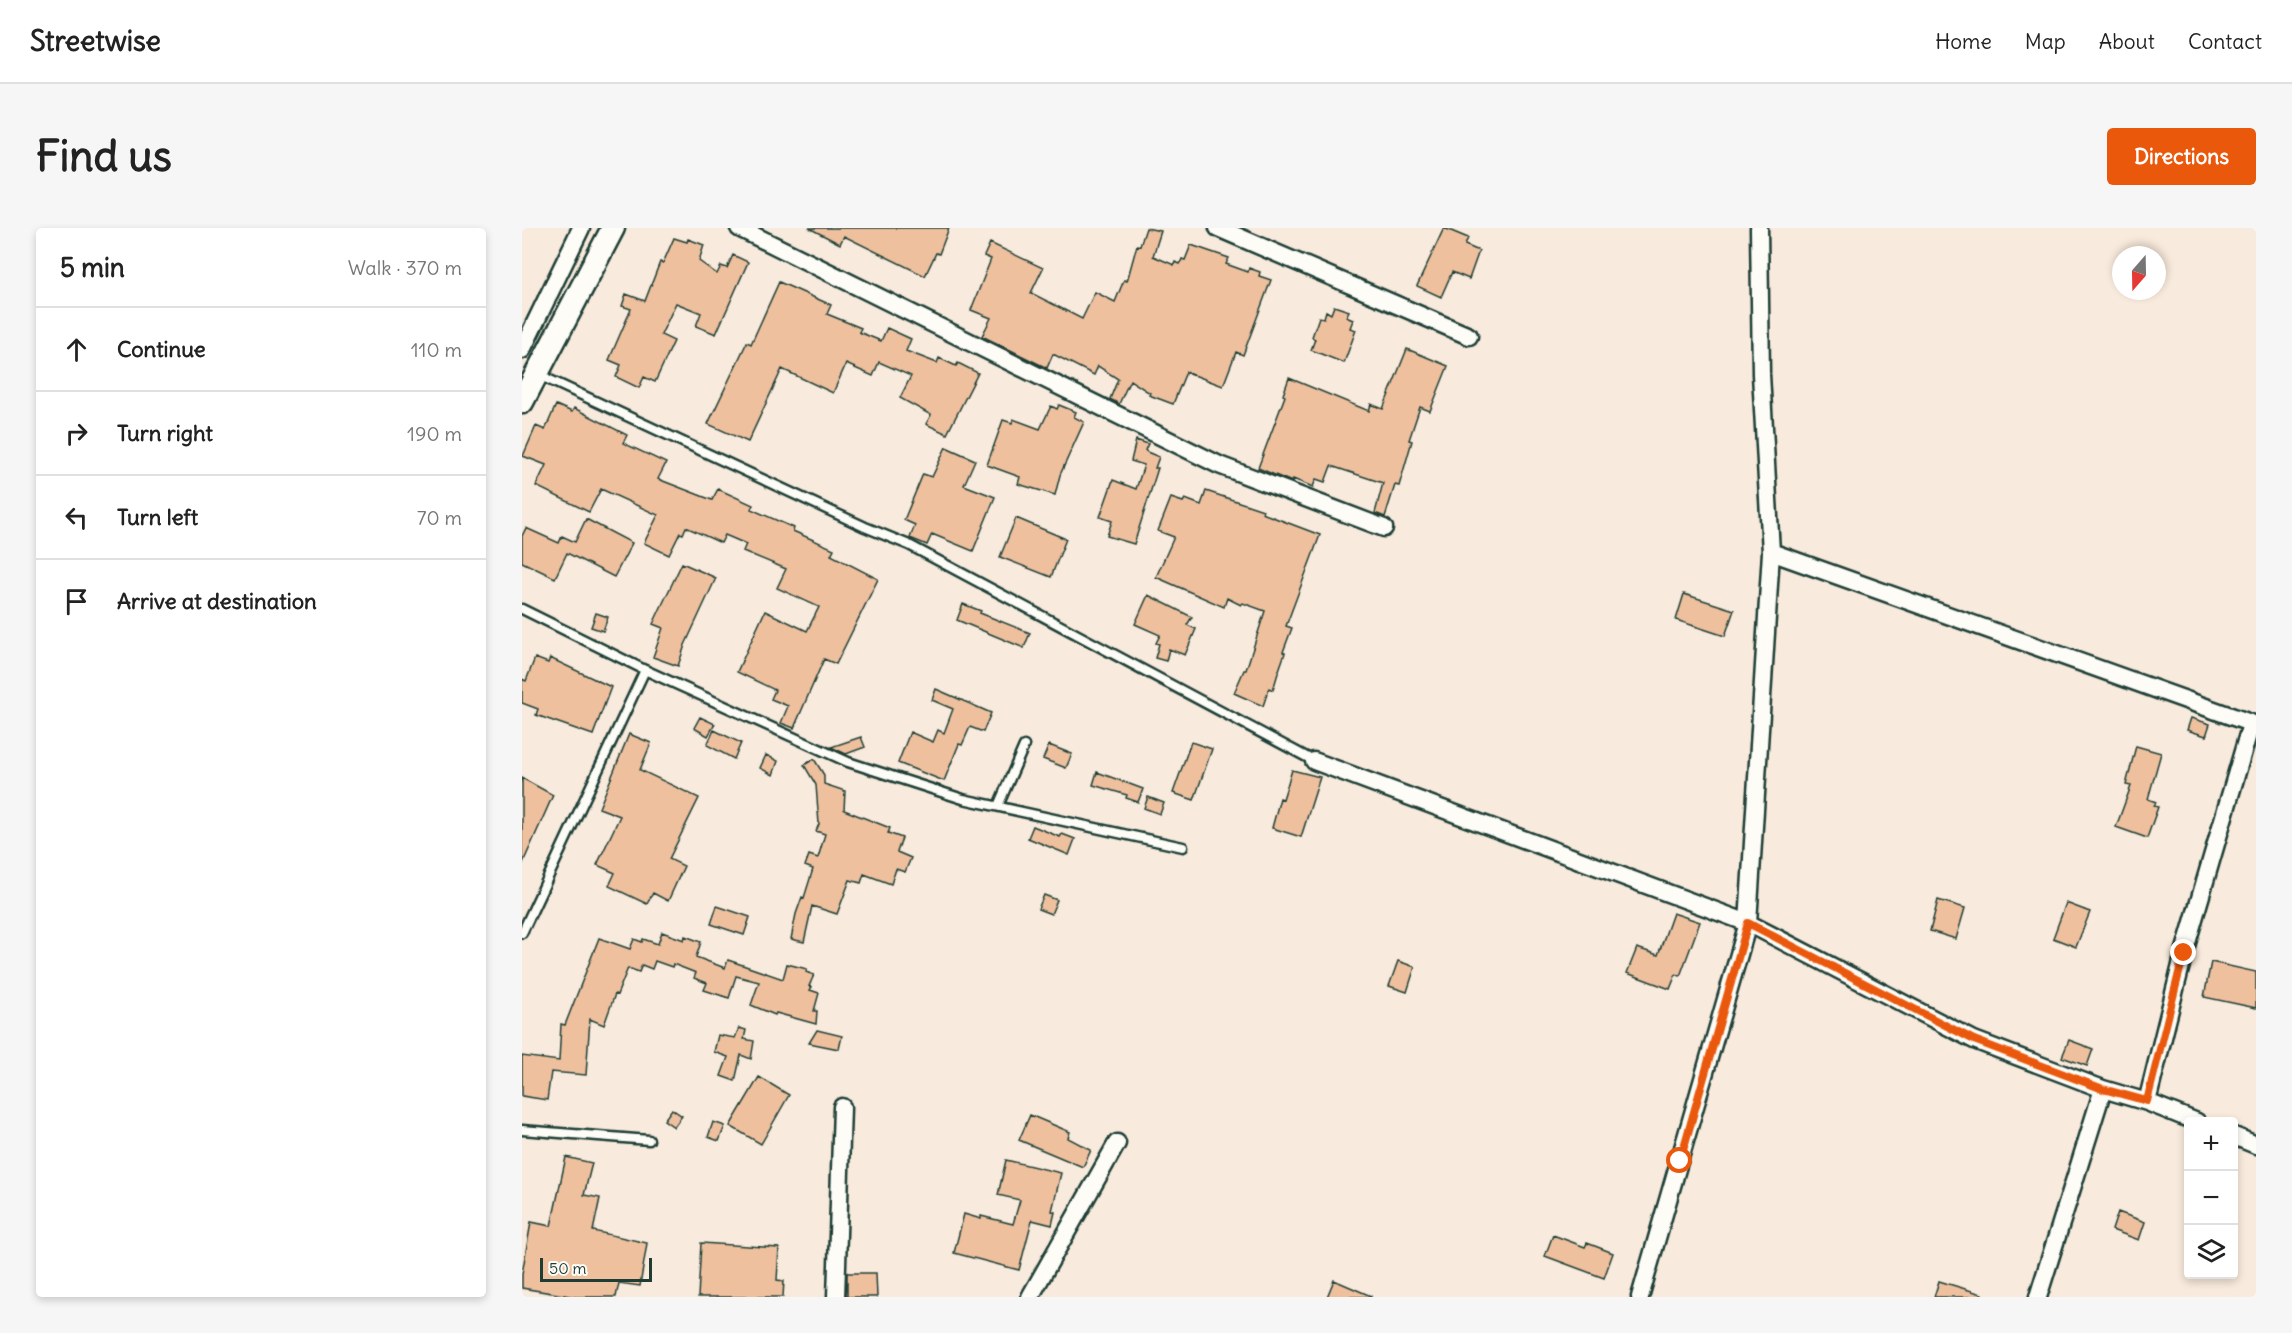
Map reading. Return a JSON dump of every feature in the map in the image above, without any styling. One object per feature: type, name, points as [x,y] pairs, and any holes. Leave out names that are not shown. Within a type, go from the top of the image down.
[{"type":"main road","points":[[522,402],[613,228]]},
{"type":"street","points":[[522,350],[581,228]]},
{"type":"street","points":[[739,228],[1219,465],[1384,528]]},
{"type":"street","points":[[1218,228],[1469,336]]},
{"type":"street","points":[[1640,1297],[1748,923],[1771,552],[1761,374],[1760,228]]},
{"type":"street","points":[[1771,552],[2254,725],[2184,953],[2147,1101]]},
{"type":"street","points":[[1314,761],[1748,923],[1974,1040],[2103,1089],[2147,1101],[2185,1117]]},
{"type":"street","points":[[2038,1297],[2103,1089]]},
{"type":"street","points":[[836,1297],[842,1107]]},
{"type":"street","points":[[2238,1138],[2256,1145]]},
{"type":"street","points":[[1030,1297],[1117,1143]]},
{"type":"lane","points":[[537,374],[865,527],[909,545],[1314,761]]},
{"type":"lane","points":[[522,609],[645,670],[848,762],[963,799],[1183,847]]},
{"type":"lane","points":[[522,933],[645,670]]},
{"type":"lane","points":[[998,806],[1024,746]]},
{"type":"lane","points":[[522,1130],[649,1140]]},
{"type":"building","points":[[809,228],[949,228],[939,254],[936,253],[925,276],[844,236],[840,244]]},
{"type":"building","points":[[1146,228],[1161,231],[1153,256],[1174,265],[1175,262],[1180,264],[1182,259],[1185,260],[1191,245],[1229,258],[1226,264],[1248,272],[1249,268],[1260,272],[1259,276],[1271,280],[1243,355],[1236,352],[1223,386],[1186,372],[1173,404],[1149,395],[1150,393],[1130,380],[1119,404],[1110,399],[1118,379],[1098,366],[1094,375],[1053,354],[1047,368],[982,336],[991,318],[971,310],[991,259],[984,256],[990,243],[1043,268],[1031,293],[1082,319],[1095,292],[1115,302],[1124,280],[1127,281],[1137,245],[1140,246]]},
{"type":"building","points":[[1444,228],[1468,238],[1465,245],[1479,251],[1469,279],[1452,272],[1441,297],[1417,286]]},
{"type":"building","points":[[674,238],[687,242],[688,239],[704,245],[699,261],[717,274],[721,266],[727,268],[733,255],[748,262],[716,334],[696,326],[701,313],[676,303],[661,335],[674,341],[655,382],[644,377],[639,388],[616,377],[621,365],[609,360],[631,309],[622,306],[626,294],[645,301],[660,262],[663,263]]},
{"type":"building","points":[[779,282],[831,305],[827,314],[861,328],[859,332],[881,341],[887,328],[911,339],[906,351],[937,363],[939,358],[956,366],[958,363],[978,373],[947,434],[926,424],[931,415],[900,398],[911,376],[879,362],[873,376],[846,364],[833,393],[782,369],[748,442],[708,424],[747,342],[751,344]]},
{"type":"building","points":[[1334,306],[1349,311],[1346,317],[1353,320],[1350,328],[1356,330],[1344,363],[1311,350],[1315,339],[1312,337],[1319,317],[1324,318],[1326,311],[1331,314]]},
{"type":"building","points":[[1407,349],[1448,366],[1430,411],[1420,407],[1409,440],[1412,441],[1399,486],[1395,485],[1385,517],[1375,513],[1383,483],[1331,466],[1325,482],[1316,479],[1313,487],[1293,479],[1292,482],[1258,468],[1285,396],[1283,395],[1289,378],[1369,411],[1371,404],[1383,409]]},
{"type":"building","points":[[556,405],[572,412],[574,408],[627,435],[623,443],[666,463],[658,479],[712,500],[718,489],[753,505],[751,509],[794,528],[793,531],[834,549],[831,555],[878,579],[836,664],[824,659],[794,728],[781,723],[788,706],[771,699],[775,690],[737,672],[765,611],[807,631],[819,607],[777,588],[786,569],[743,551],[746,544],[725,535],[721,543],[686,527],[683,534],[680,533],[669,555],[644,543],[658,515],[601,489],[589,512],[536,486],[546,465],[523,456],[536,426],[545,430]]},
{"type":"building","points":[[1059,405],[1076,412],[1074,417],[1084,422],[1060,475],[1055,495],[1018,484],[1020,477],[987,465],[1003,420],[1012,423],[1013,419],[1040,429],[1051,406],[1057,409]]},
{"type":"building","points":[[1136,440],[1148,444],[1145,450],[1159,457],[1155,468],[1158,468],[1134,544],[1107,536],[1112,521],[1100,517],[1113,480],[1136,489],[1144,465],[1131,461]]},
{"type":"building","points":[[946,447],[975,460],[964,485],[995,497],[973,551],[932,534],[927,545],[910,538],[915,525],[904,520],[923,474],[932,477]]},
{"type":"building","points":[[1206,491],[1263,510],[1262,513],[1320,535],[1286,626],[1292,628],[1273,690],[1269,688],[1263,706],[1234,693],[1246,670],[1265,611],[1243,603],[1241,605],[1227,598],[1224,607],[1156,577],[1174,537],[1158,531],[1171,498],[1183,502],[1185,499],[1201,505]]},
{"type":"building","points":[[1016,518],[1066,539],[1051,577],[1000,557]]},
{"type":"building","points":[[586,519],[632,543],[614,577],[567,553],[555,578],[522,562],[522,536],[526,528],[559,543],[562,536],[575,542]]},
{"type":"building","points":[[682,563],[716,578],[685,645],[678,666],[653,657],[663,628],[653,624]]},
{"type":"building","points":[[1684,594],[1734,610],[1725,636],[1676,620]]},
{"type":"building","points":[[1148,595],[1192,617],[1187,625],[1196,629],[1185,655],[1169,649],[1166,661],[1155,658],[1159,644],[1156,643],[1160,635],[1135,624]]},
{"type":"building","points":[[963,604],[1030,633],[1024,648],[957,620]]},
{"type":"building","points":[[596,613],[608,617],[603,631],[591,627]]},
{"type":"building","points":[[535,658],[548,663],[550,658],[611,687],[593,735],[536,715],[538,709],[522,703],[522,679],[526,681]]},
{"type":"building","points":[[936,689],[991,713],[983,732],[970,727],[962,745],[959,744],[944,781],[898,763],[910,732],[933,742],[938,730],[944,733],[953,709],[932,700]]},
{"type":"building","points":[[700,717],[715,724],[708,736],[694,728]]},
{"type":"building","points":[[2191,718],[2210,724],[2206,736],[2187,730]]},
{"type":"building","points":[[714,730],[741,743],[734,759],[707,745]]},
{"type":"building","points":[[629,734],[651,743],[640,770],[699,798],[669,859],[684,866],[668,901],[653,893],[647,904],[609,886],[615,873],[597,865],[620,816],[599,808]]},
{"type":"building","points":[[861,737],[865,747],[846,754],[831,747]]},
{"type":"building","points":[[1191,742],[1212,749],[1194,800],[1173,793]]},
{"type":"building","points":[[1049,745],[1072,754],[1066,768],[1043,759]]},
{"type":"building","points":[[2136,746],[2161,753],[2148,799],[2156,802],[2154,806],[2158,807],[2147,838],[2116,827],[2131,786],[2126,785]]},
{"type":"building","points":[[766,755],[778,761],[773,775],[760,768]]},
{"type":"building","points":[[814,759],[824,775],[824,784],[845,791],[844,810],[890,828],[888,833],[902,838],[897,852],[911,858],[905,872],[896,869],[891,884],[864,874],[861,883],[850,880],[837,914],[812,906],[804,942],[791,939],[796,914],[802,897],[804,898],[813,869],[805,866],[809,855],[818,858],[825,834],[816,831],[819,824],[816,785],[804,765]]},
{"type":"building","points":[[1292,770],[1320,777],[1301,837],[1272,828],[1280,798],[1283,799]]},
{"type":"building","points":[[1097,772],[1143,789],[1138,802],[1126,798],[1127,795],[1093,785]]},
{"type":"building","points":[[522,778],[553,795],[522,865]]},
{"type":"building","points":[[1148,797],[1164,803],[1160,814],[1144,808]]},
{"type":"building","points":[[1033,826],[1060,837],[1062,834],[1075,839],[1069,855],[1028,838]]},
{"type":"building","points":[[1044,895],[1057,900],[1051,914],[1038,909]]},
{"type":"building","points":[[1938,900],[1965,908],[1956,939],[1930,931]]},
{"type":"building","points":[[2066,903],[2090,912],[2076,947],[2053,938]]},
{"type":"building","points":[[717,906],[750,917],[744,935],[711,924]]},
{"type":"building","points":[[1673,913],[1700,922],[1680,976],[1676,974],[1670,989],[1627,973],[1637,948],[1658,955]]},
{"type":"building","points":[[662,932],[684,940],[685,936],[701,942],[696,957],[725,968],[728,960],[783,979],[787,964],[807,969],[806,972],[814,975],[809,986],[812,987],[810,990],[819,993],[814,1011],[817,1011],[816,1024],[776,1013],[775,1015],[751,1005],[759,982],[736,976],[729,998],[704,990],[707,983],[694,978],[696,973],[673,964],[672,967],[655,961],[652,969],[642,965],[639,972],[628,968],[617,995],[615,994],[604,1025],[590,1019],[586,1075],[551,1072],[547,1100],[522,1096],[522,1056],[559,1061],[561,1024],[565,1025],[599,938],[630,949],[634,939],[642,942],[643,939],[658,944]]},
{"type":"building","points":[[1398,961],[1415,967],[1407,992],[1389,986]]},
{"type":"building","points":[[2211,962],[2256,972],[2256,1008],[2204,997]]},
{"type":"building","points":[[739,1028],[746,1030],[744,1039],[754,1041],[751,1059],[741,1055],[735,1081],[721,1076],[728,1057],[714,1052],[718,1035],[735,1038]]},
{"type":"building","points":[[817,1030],[842,1036],[839,1049],[809,1043]]},
{"type":"building","points":[[2069,1040],[2093,1049],[2087,1066],[2062,1057]]},
{"type":"building","points":[[759,1077],[789,1095],[761,1144],[730,1126]]},
{"type":"building","points":[[672,1109],[682,1116],[674,1127],[664,1120]]},
{"type":"building","points":[[1030,1115],[1070,1132],[1068,1138],[1091,1150],[1083,1167],[1019,1140]]},
{"type":"building","points":[[713,1122],[725,1126],[719,1141],[708,1137]]},
{"type":"building","points":[[566,1157],[592,1163],[584,1195],[600,1198],[593,1231],[647,1243],[640,1286],[619,1283],[616,1297],[576,1297],[522,1288],[522,1274],[531,1222],[551,1226]]},
{"type":"building","points":[[1006,1160],[1061,1173],[1052,1211],[1055,1212],[1052,1225],[1032,1220],[1019,1270],[954,1253],[964,1214],[1013,1224],[1020,1200],[998,1195]]},
{"type":"building","points":[[2118,1212],[2145,1222],[2139,1240],[2112,1230]]},
{"type":"building","points":[[1553,1235],[1585,1247],[1587,1243],[1613,1253],[1604,1278],[1545,1256]]},
{"type":"building","points":[[701,1243],[779,1248],[777,1280],[784,1281],[783,1297],[698,1297]]},
{"type":"building","points":[[847,1273],[876,1273],[877,1297],[847,1297]]},
{"type":"building","points":[[1334,1280],[1371,1296],[1371,1297],[1327,1297]]},
{"type":"building","points":[[1939,1281],[1982,1294],[1982,1297],[1934,1297]]},
{"type":"route","points":[[1680,1161],[1748,923],[1974,1040],[2103,1089],[2147,1101],[2184,953]]}]
